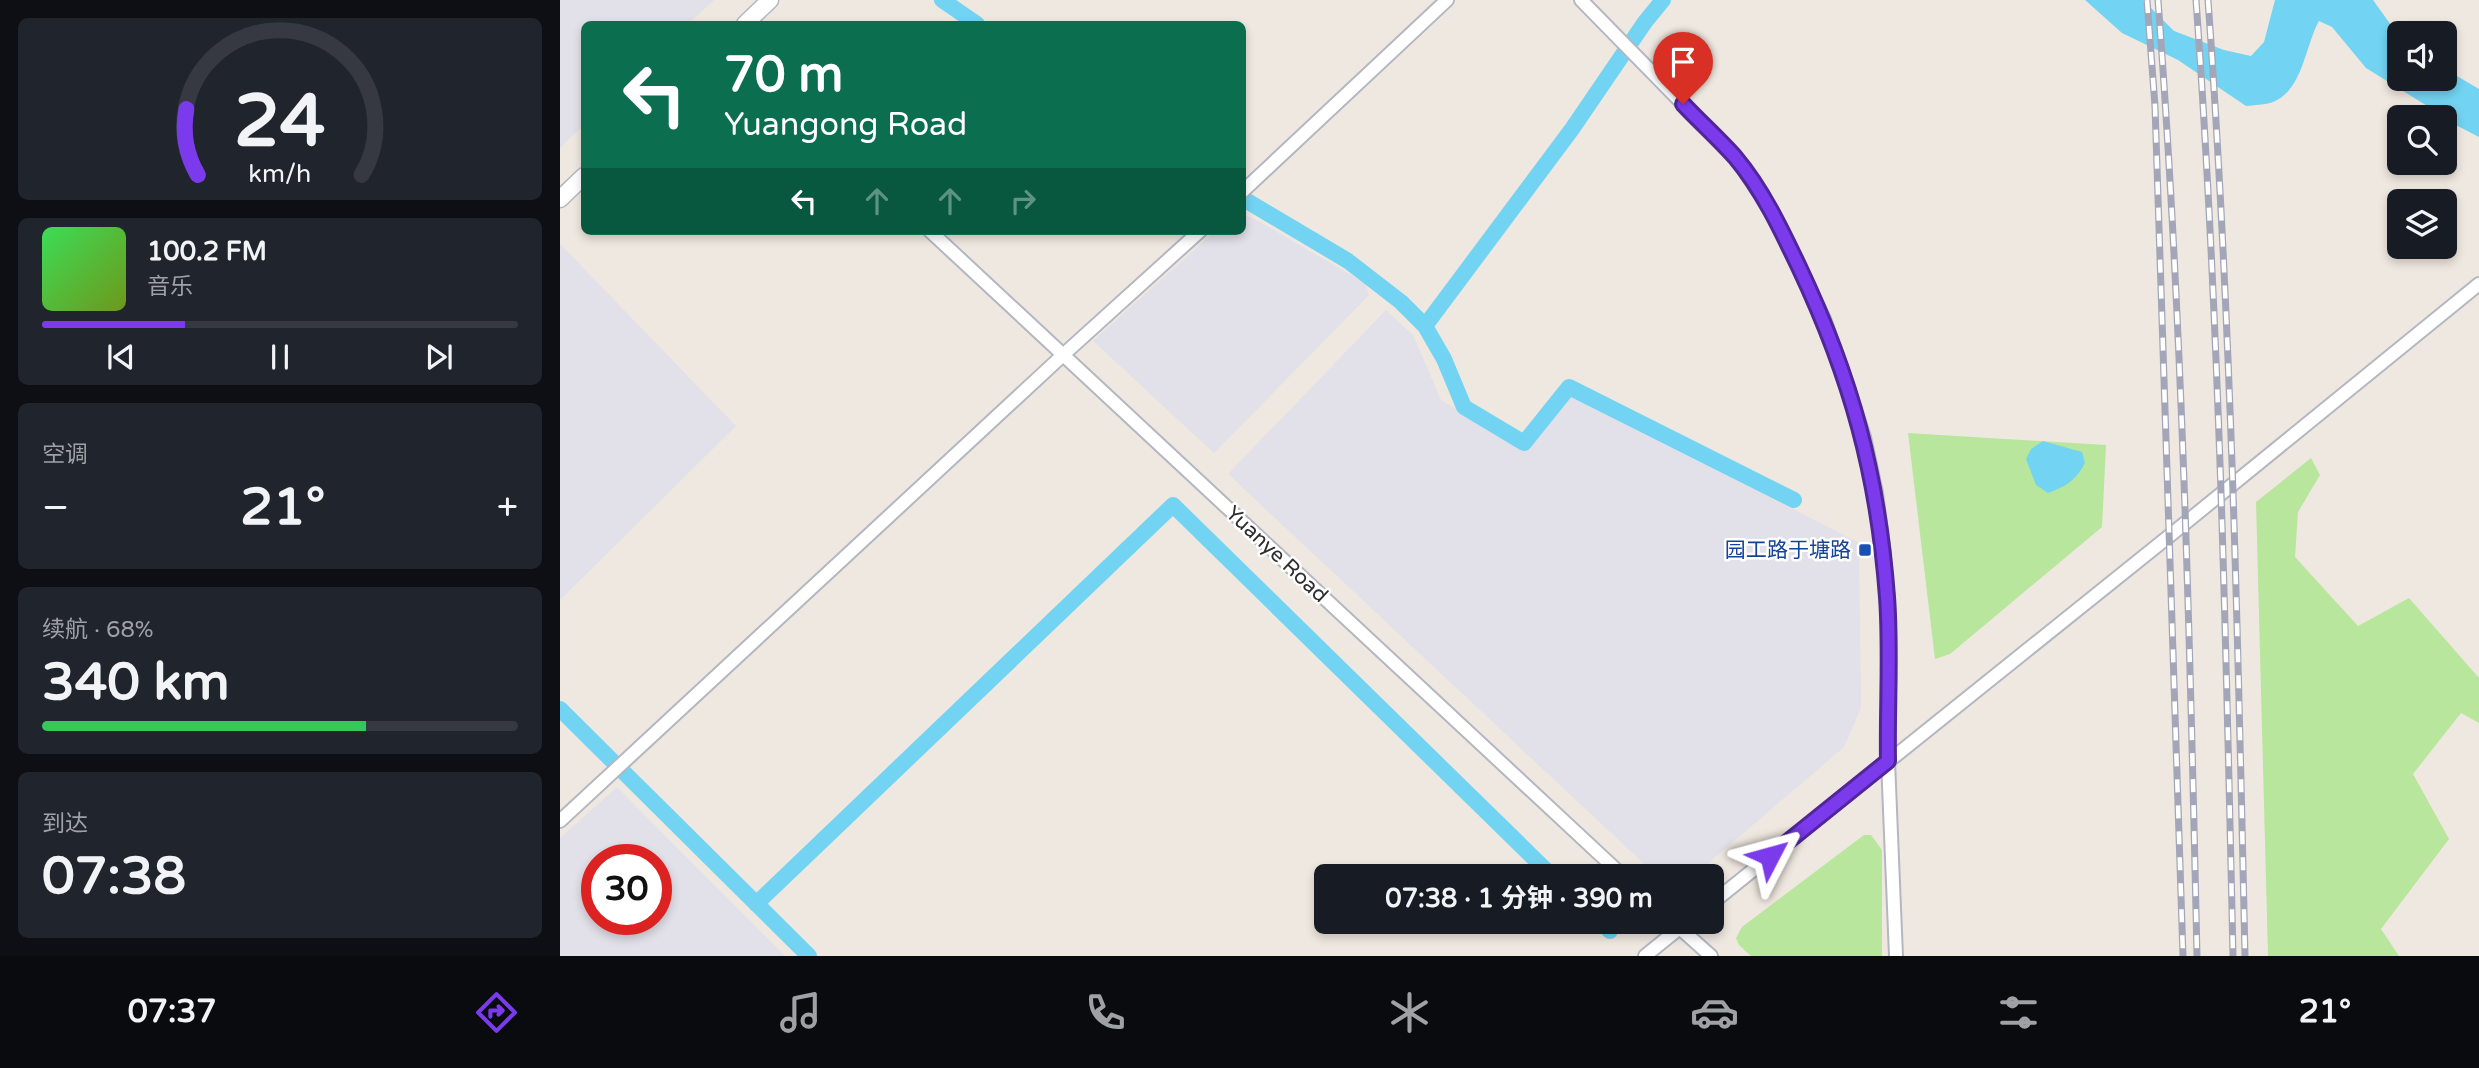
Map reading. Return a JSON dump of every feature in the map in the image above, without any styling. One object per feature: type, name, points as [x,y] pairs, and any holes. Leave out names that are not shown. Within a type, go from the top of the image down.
[{"type":"street","points":[[748,21],[770,0]]},
{"type":"street","points":[[1246,189],[1447,0]]},
{"type":"street","points":[[1581,0],[1736,158],[1772,212],[1824,320],[1844,376],[1864,437],[1876,493],[1888,601],[1888,761],[1896,956]]},
{"type":"street","points":[[560,199],[581,179]]},
{"type":"street","name":"Yuanye Road","points":[[934,235],[1610,864]]},
{"type":"street","points":[[560,821],[1196,235]]},
{"type":"street","points":[[1724,893],[2479,284]]},
{"type":"street","points":[[1645,956],[1669,934]]},
{"type":"street","points":[[1690,934],[1711,956]]},
{"type":"shaded area","points":[[560,0],[714,0],[691,21],[581,21],[581,128],[560,148]]},
{"type":"shaded area","points":[[1246,216],[1365,283],[1369,295],[1214,453],[1093,341],[1211,235],[1246,235]]},
{"type":"shaded area","points":[[560,244],[736,426],[560,600]]},
{"type":"shaded area","points":[[1386,310],[1413,335],[1441,400],[1523,450],[1572,395],[1859,543],[1861,708],[1844,747],[1707,864],[1644,864],[1228,474]]},
{"type":"shaded area","points":[[617,787],[785,956],[560,956],[560,838]]},
{"type":"green space","points":[[1908,433],[2106,445],[2102,527],[1950,654],[1935,659]]},
{"type":"green space","points":[[2311,458],[2320,475],[2298,512],[2295,557],[2358,626],[2409,598],[2479,678],[2479,723],[2461,713],[2413,774],[2449,839],[2381,929],[2399,956],[2268,956],[2256,502]]},
{"type":"green space","points":[[1864,835],[1871,835],[1882,850],[1882,956],[1751,956],[1739,945],[1736,938],[1742,927]]},
{"type":"water","points":[[2085,0],[2143,0],[2174,31],[2224,50],[2251,56],[2264,42],[2275,0],[2373,0],[2388,21],[2387,81],[2366,68],[2332,27],[2319,21],[2291,88],[2273,102],[2246,106],[2178,60],[2122,33]]},
{"type":"water","points":[[2457,76],[2479,89],[2479,137],[2457,126],[2457,105],[2426,105],[2403,91],[2457,91]]},
{"type":"water","points":[[2043,441],[2082,452],[2085,463],[2070,482],[2048,493],[2036,485],[2026,459],[2031,449]]},
{"type":"waterway","points":[[942,0],[973,21]]},
{"type":"waterway","points":[[1425,326],[1572,129],[1663,0]]},
{"type":"waterway","points":[[1246,200],[1348,261],[1401,302],[1425,326],[1444,359],[1464,407],[1524,443],[1569,387],[1794,500]]},
{"type":"waterway","points":[[756,904],[1173,505],[1540,864]]},
{"type":"waterway","points":[[560,709],[809,956]]},
{"type":"railway","points":[[2147,0],[2155,106],[2183,956]]},
{"type":"railway","points":[[2158,0],[2179,358],[2197,956]]},
{"type":"railway","points":[[2196,0],[2216,358],[2233,956]]},
{"type":"railway","points":[[2208,0],[2228,358],[2245,956]]},
{"type":"place","name":"园工路于塘路","points":[[1865,550]]},
{"type":"route","points":[[1683,104],[1736,158],[1772,212],[1824,320],[1864,437],[1876,493],[1883,547],[1888,601],[1888,761],[1770,856]]}]
